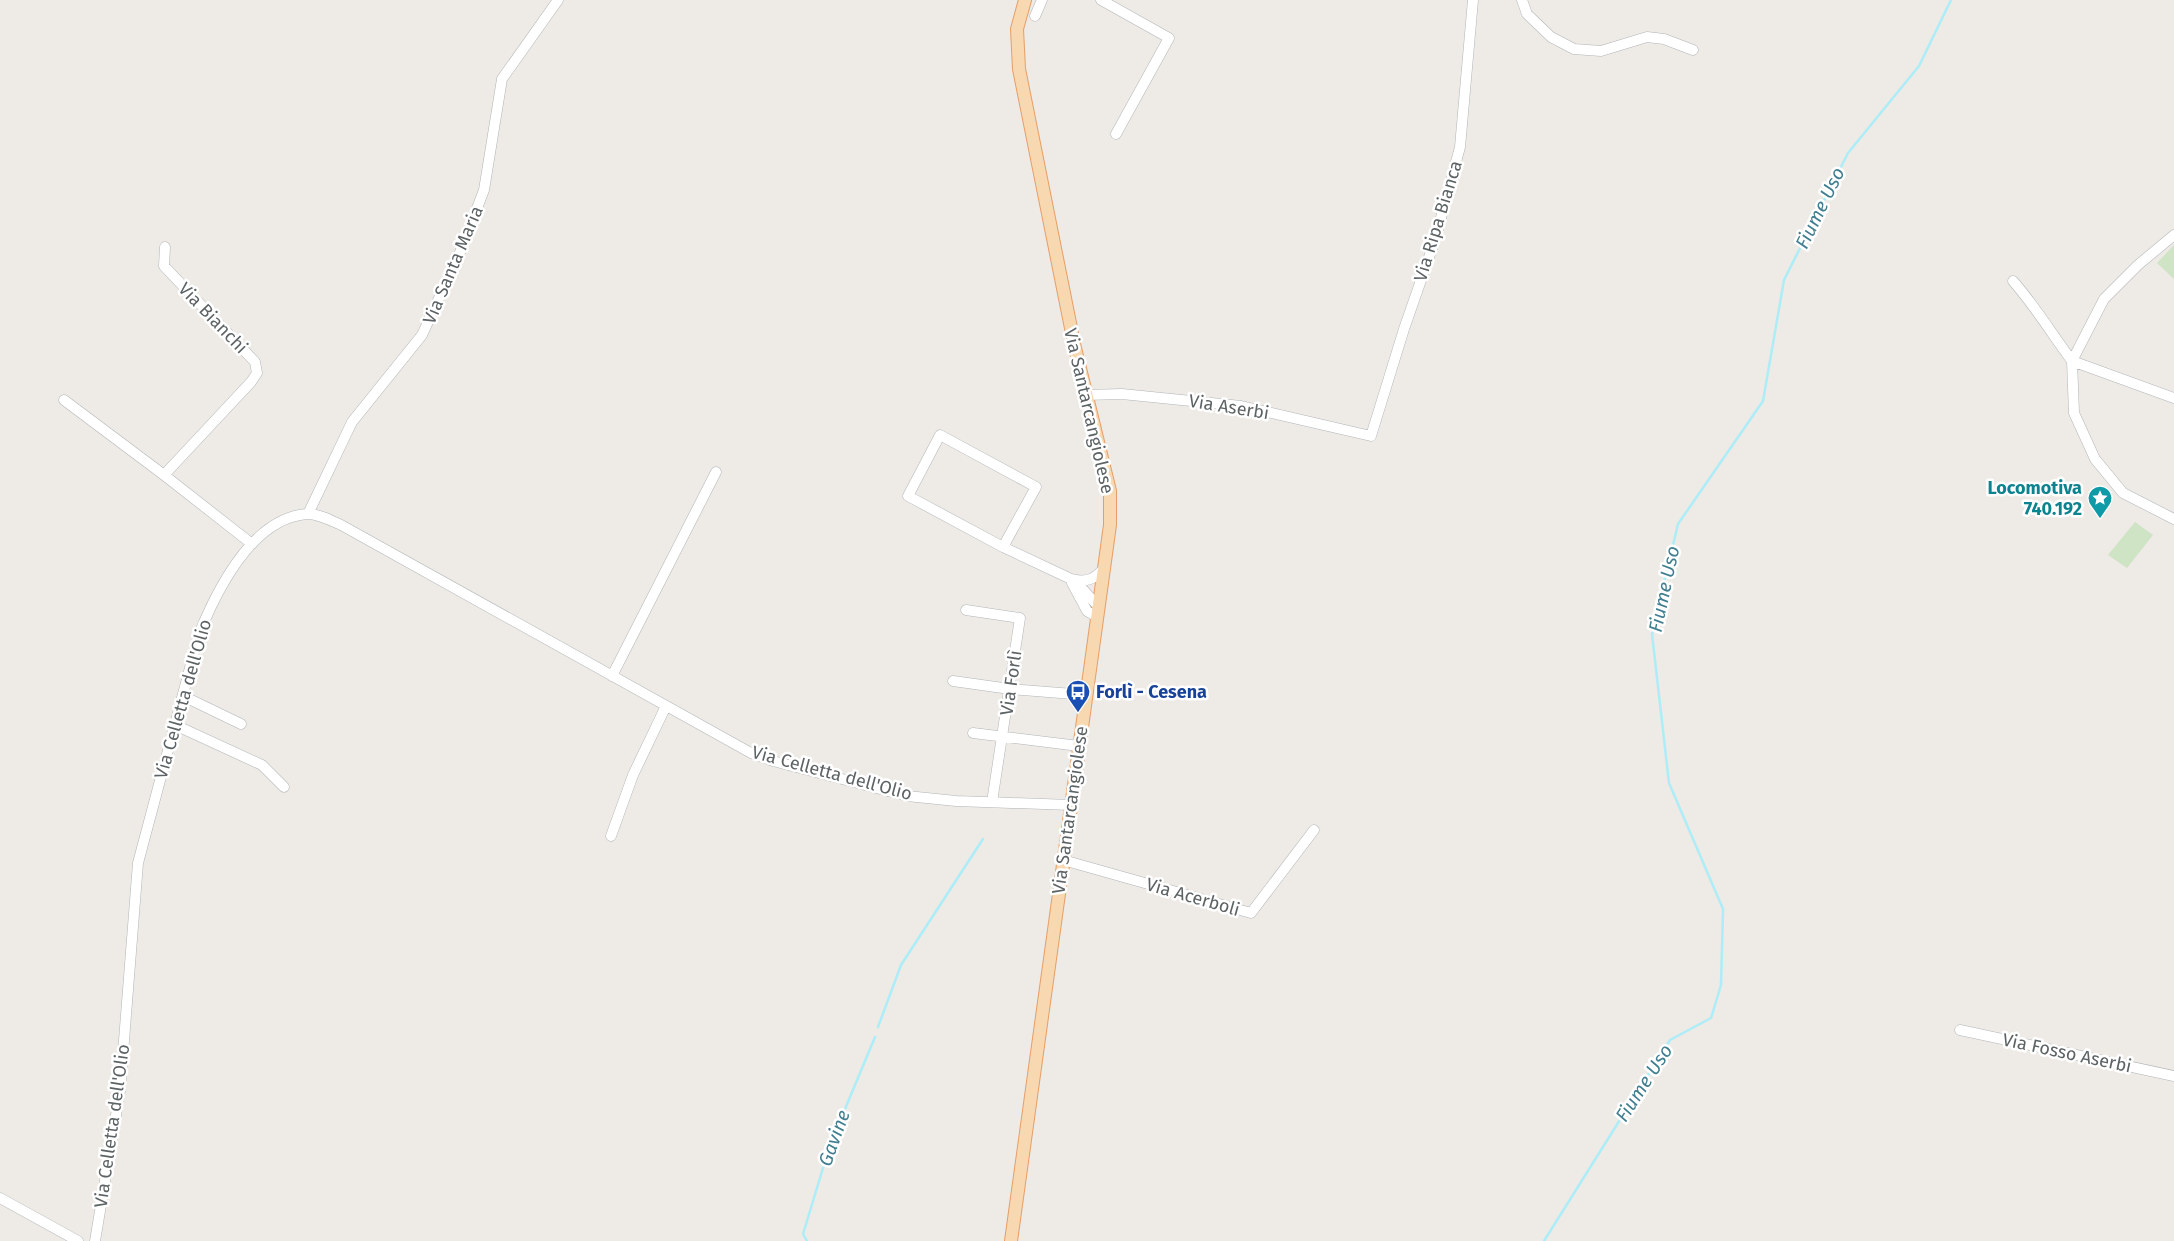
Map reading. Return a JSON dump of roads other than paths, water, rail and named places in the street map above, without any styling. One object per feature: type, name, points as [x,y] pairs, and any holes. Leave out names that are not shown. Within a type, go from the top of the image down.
[{"type":"main road","name":"Via Santarcangiolese","points":[[1011,1241],[1097,611],[1106,566],[1110,524],[1110,491],[1074,348],[1019,69],[1017,29],[1026,0]]},
{"type":"street","name":"Via Santa Maria","points":[[308,514],[352,422],[422,334],[459,255],[484,190],[502,79],[558,0]]},
{"type":"street","points":[[1035,16],[1042,0]]},
{"type":"street","points":[[1101,0],[1169,38],[1116,134]]},
{"type":"street","name":"Via Ripa Bianca","points":[[1371,436],[1404,329],[1435,240],[1460,147],[1473,0]]},
{"type":"street","points":[[1522,0],[1527,14],[1551,37],[1574,49],[1601,51],[1647,37],[1664,39],[1693,50]]},
{"type":"street","points":[[2174,235],[2138,264],[2104,300],[2072,361],[2074,413],[2095,460],[2123,494],[2174,519]]},
{"type":"street","name":"Via Bianchi","points":[[164,475],[257,373],[255,362],[164,266],[165,247]]},
{"type":"street","points":[[2013,281],[2032,302],[2072,361],[2174,398]]},
{"type":"street","name":"Via Aserbi","points":[[1086,394],[1122,394],[1242,406],[1371,436]]},
{"type":"street","points":[[64,400],[252,544]]},
{"type":"street","points":[[1004,546],[1036,486],[940,435],[908,496],[1004,546],[1069,578],[1078,584],[1097,611]]},
{"type":"street","points":[[612,676],[716,472]]},
{"type":"street","name":"Via Celletta dell'Olio","points":[[95,1241],[120,1091],[138,863],[199,634],[208,611],[220,588],[252,544],[277,524],[308,514],[343,526],[751,753],[773,761],[906,796],[956,801],[1070,805]]},
{"type":"street","points":[[1069,578],[1088,581],[1097,576],[1106,566]]},
{"type":"street","name":"Via Forlì","points":[[966,610],[1020,618],[992,802]]},
{"type":"street","points":[[953,681],[1010,689],[1086,695]]},
{"type":"street","points":[[183,696],[240,724]]},
{"type":"street","points":[[611,836],[633,775],[666,706]]},
{"type":"street","points":[[175,725],[262,765],[284,787]]},
{"type":"street","points":[[973,733],[1079,746]]},
{"type":"street","name":"Via Acerboli","points":[[1063,860],[1251,913],[1314,830]]},
{"type":"street","name":"Via Fosso Aserbi","points":[[1960,1030],[2174,1076]]},
{"type":"street","points":[[0,1198],[78,1241]]},
{"type":"waterway","name":"Fiume Uso","points":[[1544,1241],[1670,1040],[1711,1018],[1721,985],[1723,909],[1669,783],[1652,634],[1678,524],[1763,401],[1784,280],[1848,153],[1919,66],[1951,0]]},
{"type":"waterway","name":"Gavine","points":[[878,1027],[901,965],[983,839]]},
{"type":"waterway","name":"Gavine","points":[[807,1241],[803,1234],[830,1145],[875,1037]]},
{"type":"place","name":"Locomotiva 740.192","points":[[2100,519]]},
{"type":"place","name":"Forlì - Cesena","points":[[1078,713]]}]
